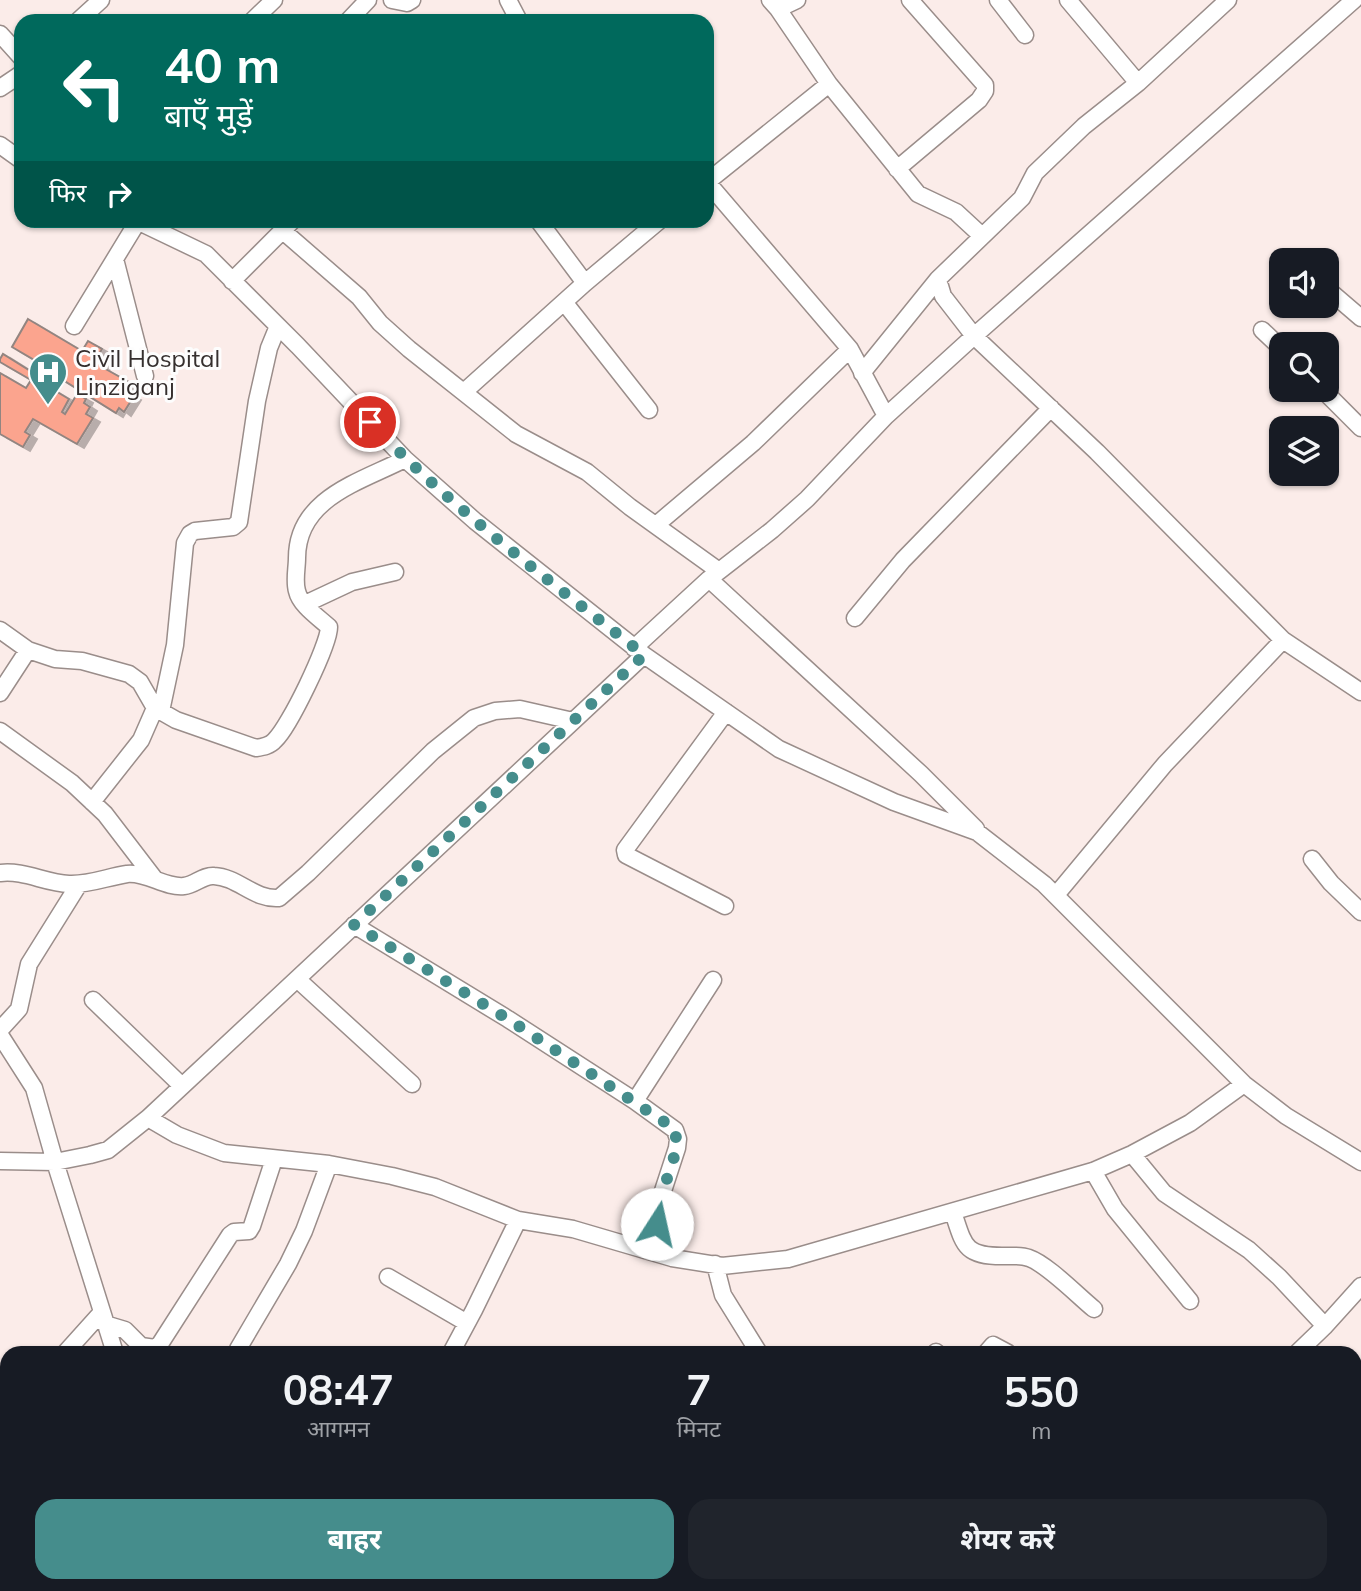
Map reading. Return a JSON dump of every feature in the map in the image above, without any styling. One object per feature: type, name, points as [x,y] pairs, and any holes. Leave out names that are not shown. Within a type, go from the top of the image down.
[{"type":"street","points":[[86,14],[101,0]]},
{"type":"street","points":[[259,14],[274,0]]},
{"type":"street","points":[[355,14],[368,0]]},
{"type":"street","points":[[392,0],[407,3],[412,0]]},
{"type":"street","points":[[797,0],[774,4],[829,84],[918,194],[956,212],[982,236]]},
{"type":"street","points":[[897,169],[979,100],[985,91],[985,85],[910,0]]},
{"type":"street","points":[[998,0],[1025,35]]},
{"type":"street","points":[[1068,0],[1138,83]]},
{"type":"street","points":[[862,373],[938,279],[1022,198],[1035,173],[1084,126],[1138,83],[1228,0]]},
{"type":"street","points":[[0,1161],[55,1162],[108,1150],[148,1118],[573,721],[714,575],[807,499],[886,416],[1353,0]]},
{"type":"street","points":[[0,34],[14,49]]},
{"type":"street","points":[[714,176],[829,84]]},
{"type":"street","points":[[714,190],[850,349],[886,416]]},
{"type":"street","points":[[74,326],[132,228]]},
{"type":"street","points":[[151,228],[206,254],[405,459],[475,521],[639,651],[779,749],[894,802],[977,832],[1056,895],[1244,1084],[1286,1116],[1361,1162]]},
{"type":"street","points":[[232,281],[286,228]]},
{"type":"street","points":[[290,228],[359,297],[380,323],[409,349],[516,433],[587,472],[656,525],[714,575],[982,836]]},
{"type":"street","points":[[544,228],[585,284]]},
{"type":"street","points":[[465,391],[651,228]]},
{"type":"street","points":[[115,259],[145,376]]},
{"type":"street","points":[[940,286],[943,296],[974,336],[1097,452],[1283,640],[1361,692]]},
{"type":"street","points":[[1339,299],[1361,318]]},
{"type":"street","points":[[564,302],[649,411]]},
{"type":"street","points":[[92,802],[141,740],[158,710],[175,645],[185,543],[195,531],[233,527],[239,523],[242,516],[257,401],[269,348],[278,326]]},
{"type":"street","points":[[1262,330],[1269,337]]},
{"type":"street","points":[[656,525],[752,443],[850,349]]},
{"type":"street","points":[[1335,402],[1361,428]]},
{"type":"street","points":[[855,618],[903,560],[1051,408]]},
{"type":"street","points":[[0,630],[29,650],[55,659],[82,661],[129,674],[140,682],[158,710],[176,720],[256,748],[265,747],[275,741],[282,731],[317,665],[329,634],[329,627],[305,604],[296,590],[297,549],[306,518],[330,496],[405,459]]},
{"type":"street","points":[[305,604],[345,584],[395,572]]},
{"type":"street","points":[[1056,895],[1165,764],[1283,640]]},
{"type":"street","points":[[0,693],[29,650]]},
{"type":"street","points":[[0,873],[17,873],[65,884],[79,884],[128,874],[180,886],[215,876],[263,897],[279,898],[433,751],[474,718],[495,711],[520,709],[573,721]]},
{"type":"street","points":[[725,906],[626,856],[625,850],[726,712]]},
{"type":"street","points":[[0,731],[32,752],[92,802],[112,822],[154,878]]},
{"type":"street","points":[[1312,859],[1331,883],[1361,912]]},
{"type":"street","points":[[79,884],[29,964],[19,1009],[1,1037],[34,1088],[55,1162],[109,1322],[114,1346]]},
{"type":"street","points":[[354,925],[508,1019],[675,1129],[677,1148],[661,1197],[653,1252]]},
{"type":"street","points":[[297,979],[412,1084]]},
{"type":"street","points":[[635,1101],[713,980]]},
{"type":"street","points":[[93,1000],[182,1086]]},
{"type":"street","points":[[148,1118],[177,1135],[215,1150],[329,1164],[435,1187],[518,1220],[573,1229],[672,1258],[715,1264],[788,1259],[1093,1171],[1132,1154],[1189,1123],[1244,1084]]},
{"type":"street","points":[[1132,1154],[1164,1193],[1248,1251],[1279,1277],[1325,1326]]},
{"type":"street","points":[[158,1346],[230,1235],[234,1232],[249,1231],[274,1159]]},
{"type":"street","points":[[240,1346],[288,1264],[304,1231],[329,1164]]},
{"type":"street","points":[[1093,1171],[1115,1209],[1190,1301]]},
{"type":"street","points":[[953,1212],[964,1245],[972,1253],[1030,1258],[1041,1264],[1094,1309]]},
{"type":"street","points":[[455,1346],[518,1220]]},
{"type":"street","points":[[715,1264],[723,1295],[755,1346]]},
{"type":"street","points":[[388,1277],[467,1323]]},
{"type":"street","points":[[1304,1346],[1361,1286]]},
{"type":"street","points":[[109,1322],[141,1346]]},
{"type":"street","points":[[75,1346],[109,1322]]},
{"type":"building","points":[[28,319],[82,351],[88,341],[102,349],[96,360],[104,364],[102,367],[129,382],[124,390],[134,396],[124,412],[119,408],[116,413],[45,369],[39,381],[69,399],[62,412],[65,414],[77,394],[86,399],[84,403],[90,407],[86,414],[93,418],[77,444],[33,419],[25,432],[30,435],[23,447],[0,434],[0,373],[26,388],[31,380],[0,362],[0,359],[3,354],[29,370],[34,360],[12,347]]},
{"type":"place","name":"Civil Hospital Linziganj","points":[[48,406]]},
{"type":"route","points":[[370,422],[405,459],[475,521],[644,655],[354,925],[508,1019],[675,1129],[677,1148],[661,1197],[657,1224]]}]
